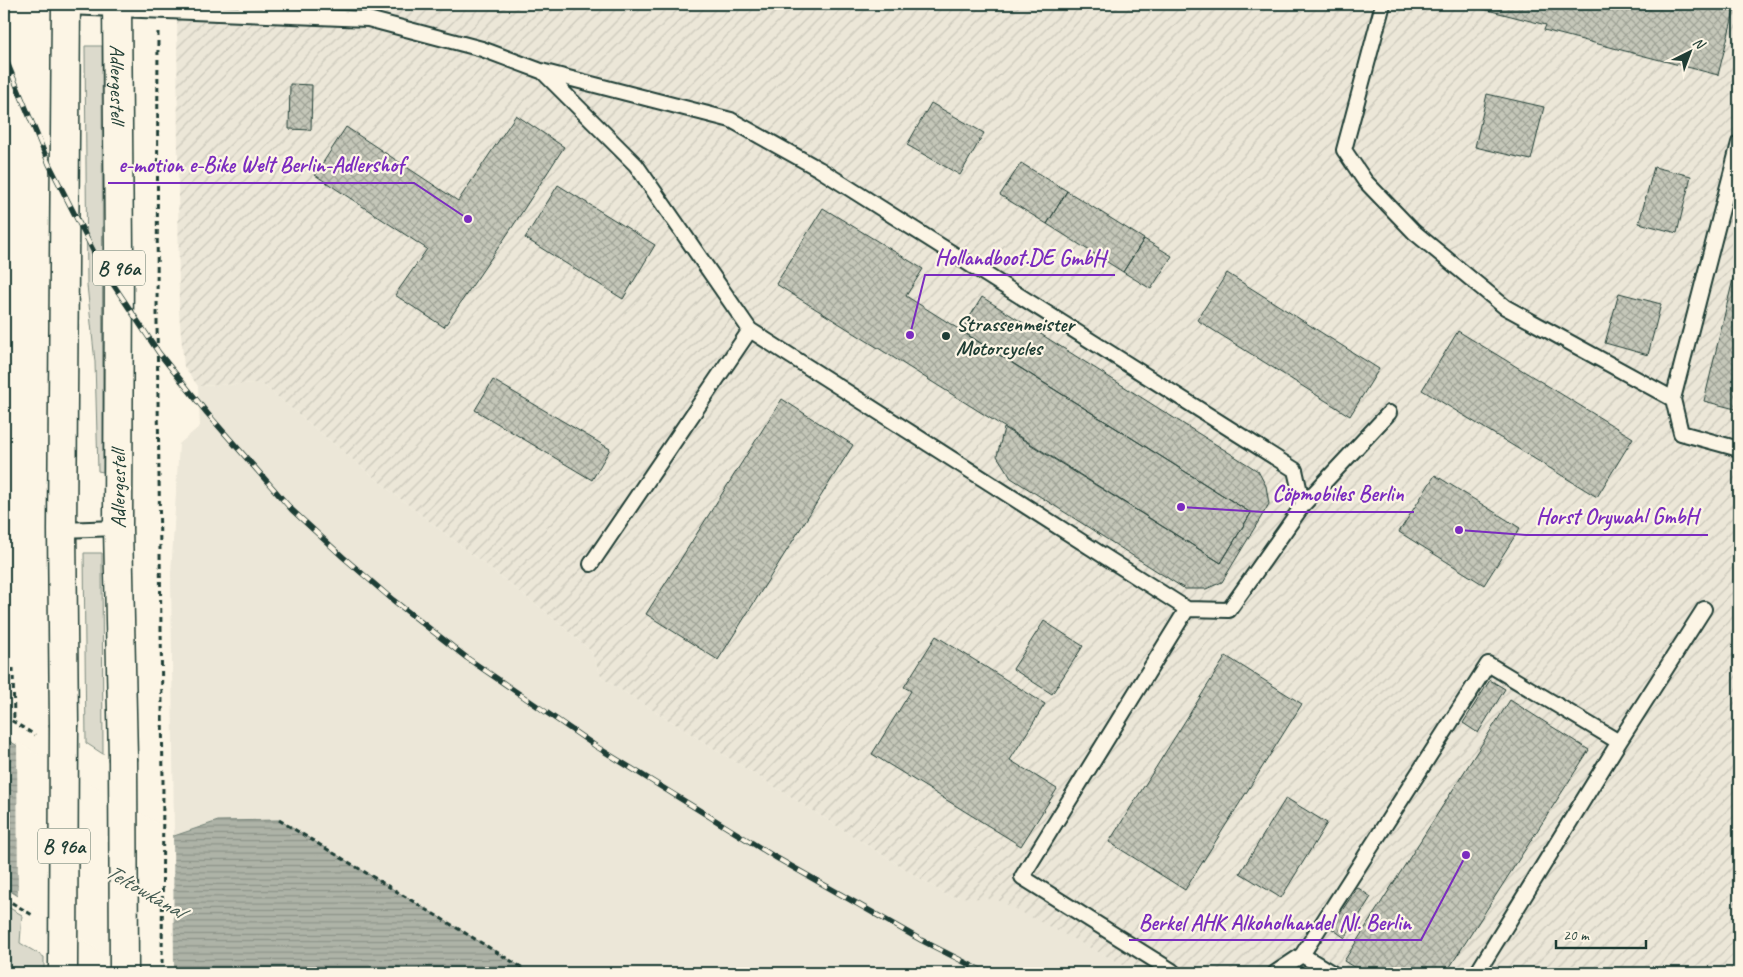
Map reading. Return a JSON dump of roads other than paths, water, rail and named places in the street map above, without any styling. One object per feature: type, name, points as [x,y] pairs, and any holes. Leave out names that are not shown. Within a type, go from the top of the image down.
[{"type":"main road","name":"B 96a","points":[[63,970],[64,724],[62,530],[66,5]]},
{"type":"main road","name":"Adlergestell","points":[[117,6],[119,253],[118,528],[124,973]]},
{"type":"lane","points":[[1383,4],[1344,150],[1365,181],[1414,232],[1505,307],[1673,399]]},
{"type":"lane","points":[[66,5],[117,6],[158,12],[368,19],[482,49],[541,71],[731,120],[819,168],[1295,470],[1303,505]]},
{"type":"lane","points":[[541,71],[636,165],[750,330],[1187,609],[1229,610],[1303,505],[1389,413]]},
{"type":"lane","points":[[1739,143],[1737,161],[1673,399],[1681,433],[1739,449]]},
{"type":"lane","points":[[590,564],[750,330]]},
{"type":"lane","points":[[62,530],[118,528]]},
{"type":"lane","points":[[1477,973],[1618,742],[1704,608]]},
{"type":"lane","points":[[1174,973],[1022,877],[1187,609]]},
{"type":"lane","points":[[1275,973],[1302,955],[1488,664],[1618,742]]},
{"type":"lane","points":[[1302,955],[1332,973]]},
{"type":"water","name":"Teltowkanal","points":[[4,738],[174,836],[218,821],[279,820],[531,973],[139,973],[4,887]]},
{"type":"railway","points":[[4,55],[49,164],[101,266],[159,353],[207,413],[292,510],[393,600],[467,658],[597,747],[775,857],[921,940],[986,973]]},
{"type":"place","name":"e-motion e-Bike Welt Berlin-Adlershof","points":[[468,219]]},
{"type":"place","name":"Hollandboot.DE GmbH","points":[[910,335]]},
{"type":"place","name":"Strassenmeister Motorcycles","points":[[946,336]]},
{"type":"place","name":"Cöpmobiles Berlin","points":[[1181,507]]},
{"type":"place","name":"Horst Orywahl GmbH","points":[[1459,530]]},
{"type":"place","name":"Berkel AHK Alkoholhandel Nl. Berlin","points":[[1466,855]]}]
